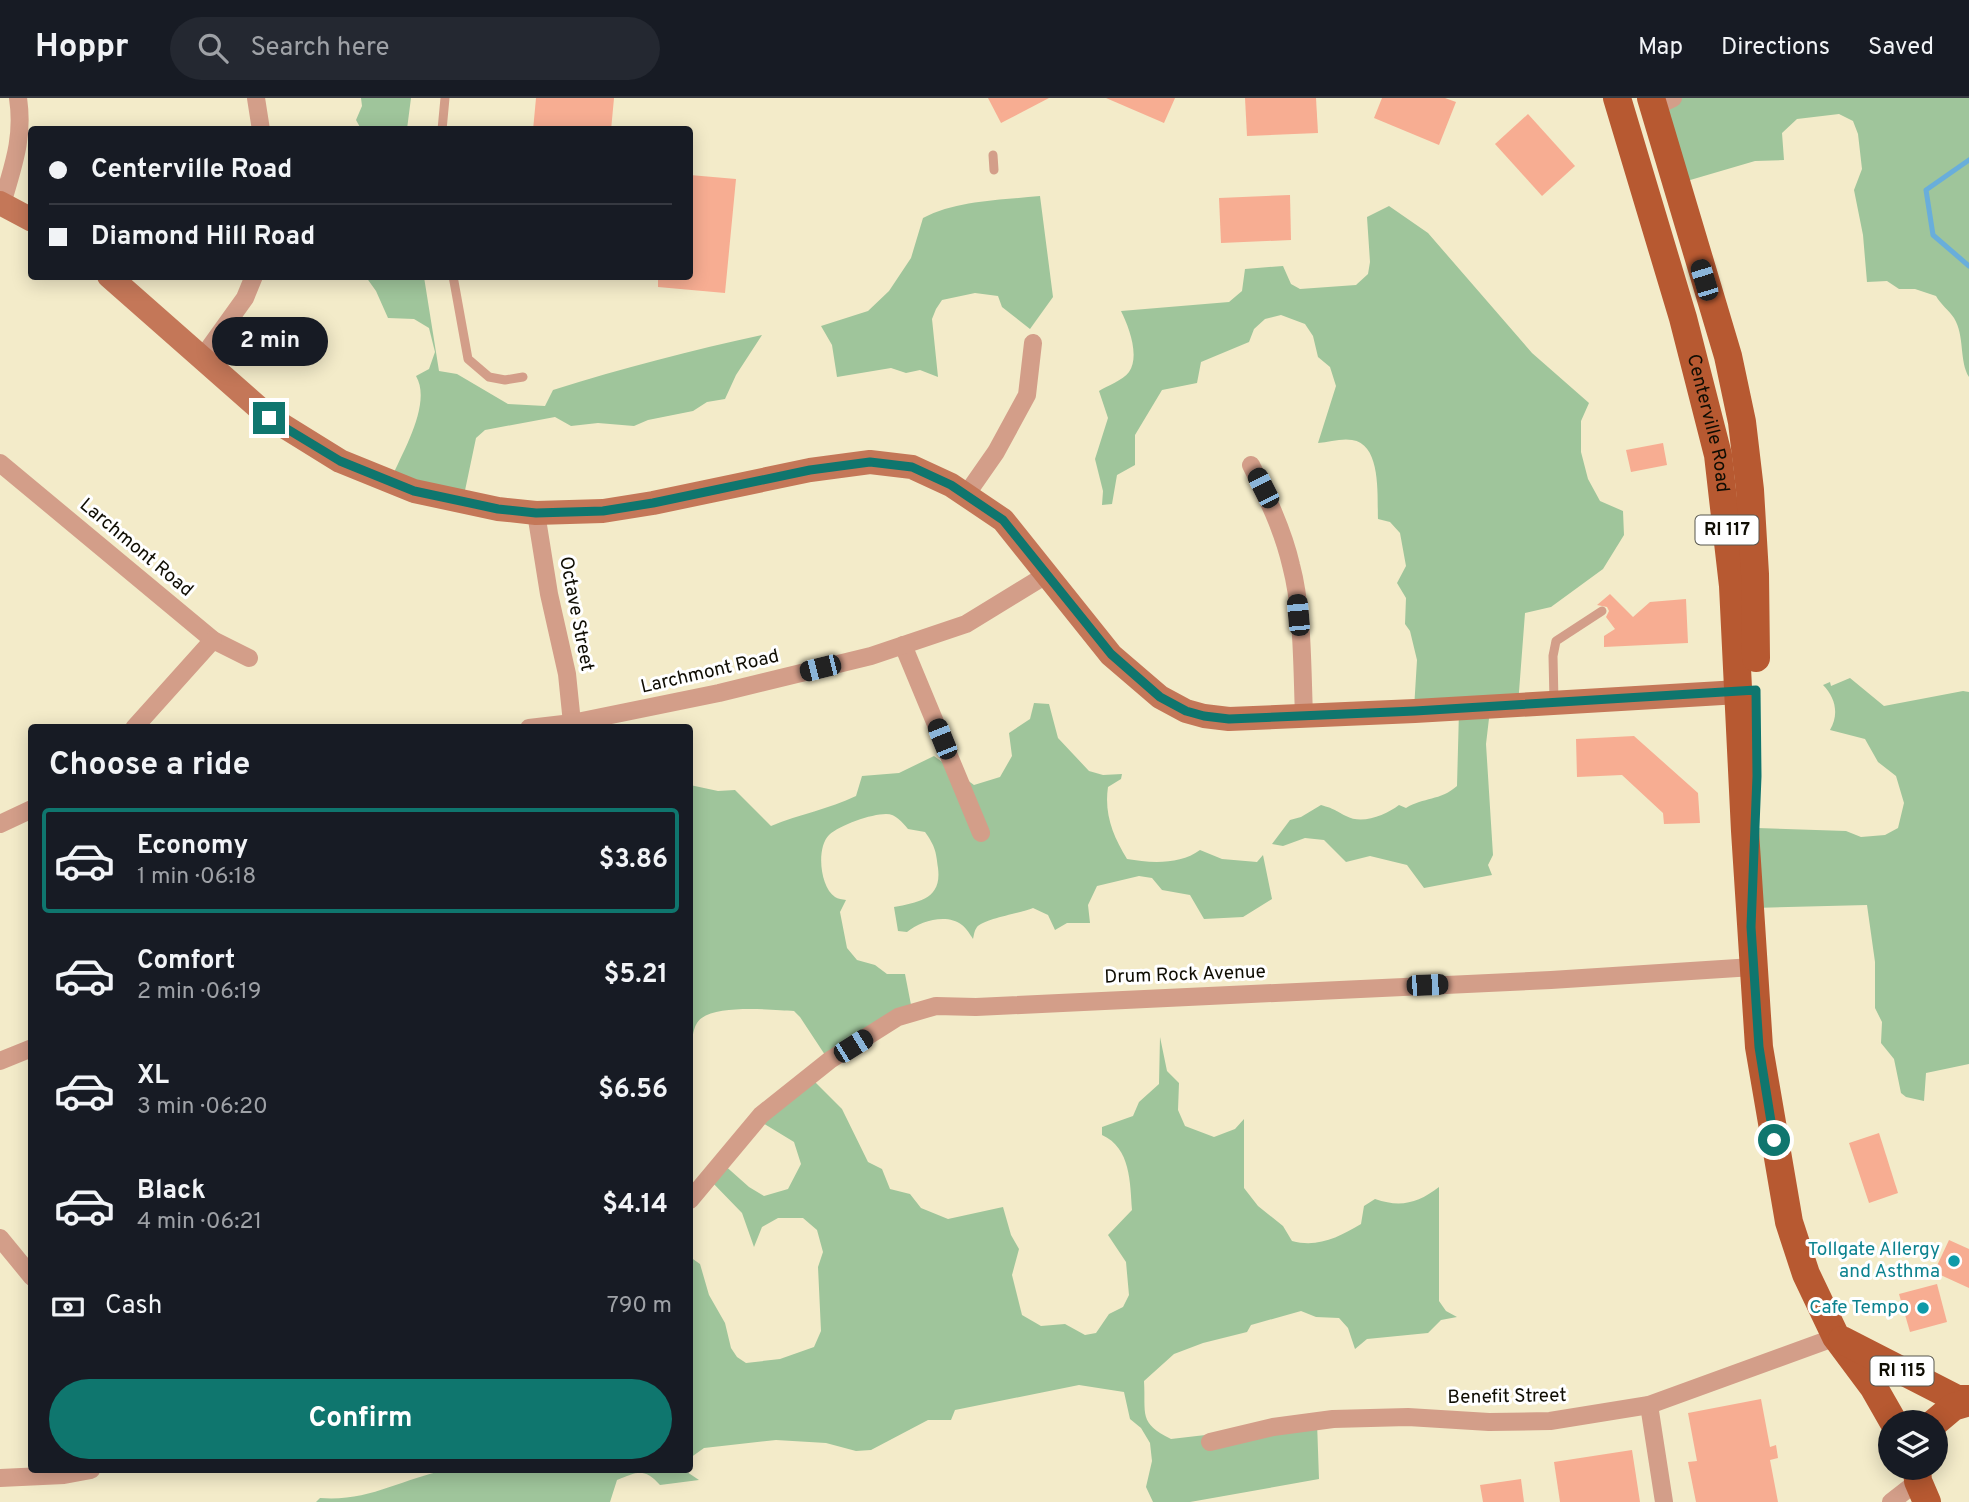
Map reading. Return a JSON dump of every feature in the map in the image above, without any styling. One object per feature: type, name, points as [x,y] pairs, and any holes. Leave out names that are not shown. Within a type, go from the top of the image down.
[{"type":"main road","name":"Centerville Road","points":[[1617,98],[1689,344],[1718,455],[1747,691]]},
{"type":"main road","name":"Centerville Road","points":[[1659,101],[1724,343],[1742,422],[1755,574],[1747,691],[1751,927],[1765,1091],[1789,1222],[1806,1274],[1836,1337],[1874,1388],[1887,1410]]},
{"type":"main road","points":[[1689,344],[1724,343]]},
{"type":"main road","points":[[1696,372],[1724,343]]},
{"type":"main road","name":"RI 115","points":[[1836,1337],[1957,1399],[1969,1401]]},
{"type":"main road","points":[[1948,1411],[1969,1401]]},
{"type":"street","points":[[18,98],[21,122],[15,160],[1,203],[28,217]]},
{"type":"street","points":[[256,98],[260,126]]},
{"type":"street","points":[[114,280],[269,418],[340,461],[414,491],[498,509],[536,513],[616,509],[810,470],[870,462],[912,467],[966,495],[1003,520],[1111,654],[1160,697],[1186,711],[1204,716],[1229,719],[1747,691]]},
{"type":"street","points":[[202,358],[245,298],[252,280]]},
{"type":"street","points":[[966,495],[996,452],[1027,395],[1032,343]]},
{"type":"street","name":"Larchmont Road","points":[[0,463],[213,640],[249,658]]},
{"type":"street","points":[[1251,465],[1279,528],[1292,566],[1304,715]]},
{"type":"street","name":"Octave Street","points":[[536,513],[549,594],[567,674],[572,723]]},
{"type":"street","name":"Larchmont Road","points":[[563,724],[719,693],[871,656],[966,624],[1046,575]]},
{"type":"street","points":[[138,724],[213,640]]},
{"type":"street","points":[[903,645],[981,833]]},
{"type":"street","points":[[0,824],[28,811]]},
{"type":"street","name":"Drum Rock Avenue","points":[[693,1196],[761,1115],[830,1060],[898,1017],[936,1006],[976,1007],[1551,980],[1754,967]]},
{"type":"street","points":[[0,1061],[28,1050]]},
{"type":"street","points":[[0,1238],[28,1272]]},
{"type":"street","name":"Benefit Street","points":[[1210,1442],[1273,1426],[1332,1419],[1408,1417],[1489,1422],[1550,1421],[1649,1405],[1730,1378],[1836,1337]]},
{"type":"street","points":[[1649,1405],[1664,1502]]},
{"type":"street","points":[[0,1478],[75,1473]]},
{"type":"street","points":[[1891,1502],[1921,1484]]},
{"type":"lane","points":[[442,126],[444,98]]},
{"type":"lane","points":[[993,155],[994,170]]},
{"type":"lane","points":[[454,280],[468,359],[489,377],[505,380],[523,377]]},
{"type":"lane","points":[[1554,703],[1553,656],[1556,641],[1602,611]]},
{"type":"green space","points":[[361,98],[411,98],[407,126],[359,126],[356,120],[362,106]]},
{"type":"green space","points":[[1675,98],[1969,98],[1969,377],[1957,325],[1936,296],[1915,289],[1899,289],[1887,281],[1867,282],[1863,235],[1854,190],[1862,169],[1858,134],[1853,121],[1839,114],[1797,119],[1782,133],[1784,160],[1755,161],[1680,183],[1658,105]]},
{"type":"green space","points":[[1040,196],[1053,297],[1030,329],[1002,307],[998,296],[975,293],[942,300],[932,319],[938,377],[920,370],[906,373],[891,368],[837,377],[832,345],[821,326],[868,311],[889,291],[911,258],[923,218],[965,204]]},
{"type":"green space","points":[[1389,206],[1428,233],[1532,353],[1589,403],[1581,421],[1581,452],[1588,479],[1600,501],[1623,511],[1624,535],[1603,569],[1551,607],[1525,613],[1518,705],[1490,710],[1486,744],[1493,855],[1488,865],[1492,875],[1424,888],[1407,865],[1370,856],[1346,862],[1324,840],[1305,838],[1283,846],[1272,844],[1290,820],[1321,805],[1352,819],[1366,819],[1381,815],[1399,805],[1406,808],[1438,797],[1457,786],[1459,711],[1414,709],[1417,660],[1410,631],[1405,624],[1406,598],[1397,583],[1406,566],[1400,533],[1390,522],[1378,519],[1376,473],[1369,451],[1352,440],[1318,443],[1336,386],[1330,367],[1318,357],[1313,336],[1305,324],[1281,315],[1265,319],[1254,329],[1249,342],[1201,362],[1197,383],[1162,390],[1135,435],[1135,465],[1117,475],[1112,504],[1102,505],[1103,491],[1095,459],[1108,418],[1099,391],[1126,375],[1134,358],[1130,333],[1121,311],[1229,302],[1242,291],[1245,269],[1283,266],[1291,284],[1300,289],[1356,285],[1368,274],[1370,262],[1367,217]]},
{"type":"green space","points":[[368,280],[424,280],[439,371],[457,374],[508,404],[545,406],[553,390],[658,360],[762,335],[736,375],[725,399],[707,402],[693,411],[648,420],[634,426],[598,423],[571,426],[555,417],[485,430],[476,438],[463,500],[392,477],[409,441],[418,413],[421,400],[416,376],[429,369],[435,352],[429,328],[414,319],[388,318]]},
{"type":"green space","points":[[1850,678],[1884,706],[1969,692],[1969,1064],[1926,1073],[1924,1101],[1906,1097],[1901,1093],[1894,1059],[1881,1043],[1882,1022],[1875,1008],[1875,962],[1867,905],[1753,908],[1757,828],[1846,831],[1861,837],[1885,835],[1898,828],[1904,803],[1896,776],[1878,762],[1865,739],[1830,730],[1835,718],[1835,707],[1831,695],[1823,685],[1830,682],[1831,686]]},
{"type":"green space","points":[[1034,703],[1049,704],[1058,738],[1089,771],[1103,775],[1122,774],[1121,779],[1108,787],[1107,806],[1114,833],[1127,859],[1155,862],[1174,860],[1200,850],[1222,859],[1257,862],[1263,855],[1272,899],[1243,917],[1204,919],[1190,895],[1162,890],[1152,878],[1139,876],[1097,886],[1088,905],[1090,923],[1067,923],[1055,930],[1048,915],[1033,908],[981,924],[976,928],[973,939],[962,925],[949,919],[934,920],[907,932],[898,931],[894,907],[920,901],[932,893],[936,886],[936,853],[925,832],[908,829],[893,815],[880,814],[848,824],[829,835],[822,849],[823,876],[830,892],[836,898],[846,900],[840,912],[847,948],[857,960],[875,965],[887,974],[905,974],[912,1010],[829,1061],[794,1011],[727,1010],[704,1017],[697,1023],[693,1034],[693,786],[718,791],[735,790],[771,826],[856,796],[862,776],[899,773],[934,756],[974,785],[1000,777],[1012,756],[1009,733],[1030,719]]},
{"type":"green space","points":[[1160,1037],[1167,1071],[1179,1083],[1178,1110],[1185,1126],[1214,1137],[1235,1129],[1244,1119],[1244,1188],[1258,1206],[1283,1226],[1292,1241],[1311,1243],[1336,1237],[1361,1224],[1364,1206],[1375,1199],[1393,1203],[1409,1202],[1424,1197],[1439,1187],[1439,1301],[1446,1311],[1457,1317],[1441,1320],[1428,1333],[1367,1339],[1355,1349],[1348,1328],[1339,1318],[1316,1317],[1301,1311],[1251,1325],[1247,1332],[1203,1343],[1174,1354],[1144,1381],[1148,1422],[1171,1439],[1317,1422],[1319,1479],[1190,1502],[1153,1502],[1146,1487],[1152,1461],[1150,1443],[1141,1428],[1130,1419],[1124,1392],[1079,1385],[955,1410],[951,1420],[928,1420],[871,1450],[856,1451],[826,1443],[776,1440],[704,1448],[693,1456],[693,1259],[700,1264],[709,1295],[725,1323],[731,1348],[737,1357],[746,1363],[780,1359],[814,1347],[821,1331],[818,1267],[823,1252],[817,1230],[803,1218],[778,1218],[762,1227],[754,1247],[742,1213],[709,1179],[722,1163],[749,1187],[764,1196],[788,1189],[801,1164],[794,1142],[758,1120],[811,1078],[842,1109],[868,1162],[882,1169],[890,1189],[910,1194],[921,1208],[948,1219],[1003,1207],[1011,1235],[1019,1249],[1012,1275],[1022,1315],[1041,1326],[1065,1324],[1085,1335],[1096,1333],[1109,1314],[1123,1307],[1129,1295],[1126,1262],[1108,1235],[1132,1210],[1129,1178],[1124,1157],[1112,1141],[1102,1135],[1102,1127],[1133,1116],[1139,1102],[1159,1084]]},
{"type":"green space","points":[[635,1473],[617,1480],[610,1502],[316,1502],[320,1498],[354,1497],[430,1474]]},
{"type":"green space","points":[[645,1473],[688,1473],[699,1480],[660,1485]]},
{"type":"building","points":[[536,98],[614,98],[611,126],[533,126]]},
{"type":"building","points":[[988,98],[1049,98],[1001,123]]},
{"type":"building","points":[[1106,98],[1175,98],[1164,123]]},
{"type":"building","points":[[1245,98],[1316,98],[1318,133],[1247,136]]},
{"type":"building","points":[[1382,98],[1445,98],[1456,102],[1439,145],[1374,118]]},
{"type":"building","points":[[1528,114],[1575,166],[1542,196],[1495,144]]},
{"type":"building","points":[[693,175],[736,179],[725,293],[658,287],[658,280],[693,280]]},
{"type":"building","points":[[1290,195],[1291,240],[1221,243],[1219,198]]},
{"type":"building","points":[[1663,443],[1667,465],[1631,472],[1626,450]]},
{"type":"building","points":[[1610,594],[1633,617],[1650,602],[1686,599],[1688,643],[1604,647],[1604,636],[1615,629],[1606,617],[1609,611],[1607,607],[1597,605]]},
{"type":"building","points":[[1634,736],[1698,793],[1700,823],[1664,824],[1663,813],[1622,775],[1577,777],[1576,739]]},
{"type":"building","points":[[1879,1133],[1898,1193],[1869,1203],[1849,1143]]},
{"type":"building","name":"Tollgate Allergy and Asthma","points":[[1949,1240],[1969,1249],[1969,1288],[1934,1272]]},
{"type":"building","name":"Cafe Tempo","points":[[1937,1284],[1947,1322],[1910,1332],[1899,1294]]},
{"type":"building","points":[[1761,1399],[1770,1447],[1776,1445],[1778,1458],[1770,1460],[1778,1502],[1696,1502],[1688,1462],[1697,1461],[1688,1413]]},
{"type":"building","points":[[1632,1450],[1640,1502],[1560,1502],[1554,1462]]},
{"type":"building","points":[[1521,1479],[1524,1502],[1483,1502],[1480,1485]]},
{"type":"waterway","points":[[1969,160],[1926,190],[1933,235],[1969,266]]},
{"type":"place","name":"Tollgate Allergy and Asthma","points":[[1954,1261]]},
{"type":"place","name":"Cafe Tempo","points":[[1923,1308]]},
{"type":"route","points":[[269,418],[340,461],[414,491],[498,509],[536,513],[603,511],[810,470],[870,462],[912,467],[951,485],[1003,520],[1111,654],[1160,697],[1186,711],[1204,716],[1229,719],[1415,711],[1756,690],[1757,776],[1751,927],[1759,1047],[1774,1140]]}]
